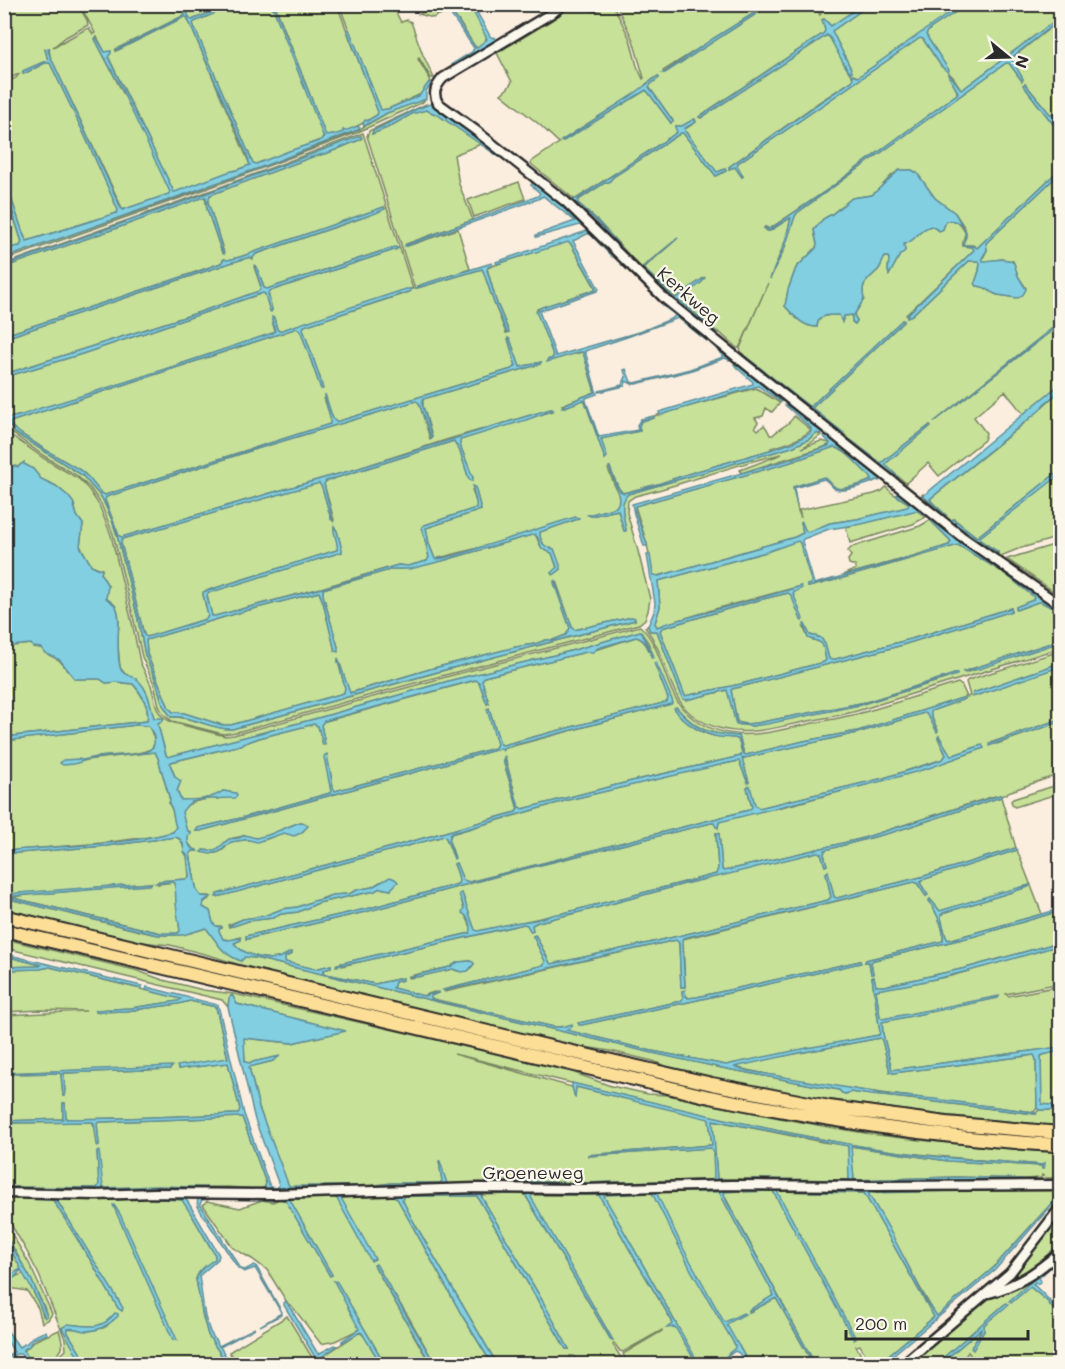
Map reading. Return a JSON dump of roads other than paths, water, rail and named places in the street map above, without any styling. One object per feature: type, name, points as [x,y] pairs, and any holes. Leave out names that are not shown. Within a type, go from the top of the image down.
[{"type":"highway","points":[[4,916],[712,1084],[864,1112],[946,1123],[1060,1133]]},
{"type":"highway","points":[[4,930],[710,1097],[827,1120],[905,1131],[991,1141],[1060,1145]]},
{"type":"street","name":"Kerkweg","points":[[563,4],[443,78],[436,86],[435,98],[438,103],[566,202],[665,299],[756,373],[961,536],[1060,604]]},
{"type":"street","name":"Groeneweg","points":[[4,1193],[274,1194],[477,1188],[586,1189],[732,1185],[1060,1185]]},
{"type":"street","points":[[903,1365],[1010,1273],[1060,1208]]},
{"type":"street","points":[[986,1293],[1010,1286],[1030,1276],[1060,1252]]},
{"type":"water","points":[[962,4],[966,5],[926,34],[949,70],[948,72],[920,38],[738,163],[742,177],[735,167],[729,169],[852,81],[852,75],[858,77]]},
{"type":"water","points":[[182,5],[192,20],[228,5],[234,5],[193,24],[253,163],[256,164],[324,138],[272,5],[275,5],[326,136],[358,126],[360,129],[259,168],[5,258],[5,251],[8,248],[20,246],[22,242],[5,188],[5,180],[27,241],[117,213],[118,210],[50,63],[45,63],[23,74],[23,71],[48,60],[45,49],[50,49],[48,51],[50,56],[122,210],[170,192],[96,37],[105,52],[111,51],[108,57],[174,192],[250,165],[187,17],[115,50],[185,15]]},
{"type":"water","points":[[470,5],[473,5],[490,36],[496,40],[453,67],[452,64],[472,52],[474,48],[451,13],[476,48],[487,39]]},
{"type":"water","points":[[770,5],[663,73],[714,38]]},
{"type":"water","points":[[862,5],[869,5],[832,31],[852,72],[850,73],[827,35],[701,118],[699,117],[824,33],[822,20],[824,19],[831,26]]},
{"type":"water","points":[[1060,17],[1060,20],[1011,58],[1022,81],[1009,63],[1006,63],[797,213],[770,279],[785,242],[791,218],[769,231],[765,227],[770,229],[830,188],[957,94],[949,74],[963,89]]},
{"type":"water","points":[[349,29],[381,110],[419,96],[429,82],[431,84],[426,91],[426,99],[387,113],[364,126],[365,120],[377,115],[378,112],[347,30]]},
{"type":"water","points":[[658,76],[659,78],[649,87],[673,121],[671,123],[646,90],[561,141],[631,96]]},
{"type":"water","points":[[1025,84],[1050,114],[1060,109],[1054,118],[1060,128],[1060,133],[1023,85]]},
{"type":"water","points":[[430,104],[501,156],[499,157],[438,115],[426,110],[412,114],[372,134],[373,131]]},
{"type":"water","points":[[694,119],[696,122],[685,128],[685,131],[717,172],[725,169],[726,171],[716,176],[681,133],[613,177],[609,182],[578,200],[578,203],[595,218],[636,264],[573,200],[669,138],[677,132],[676,126],[682,126]]},
{"type":"water","points":[[360,136],[362,138],[359,140],[328,153],[210,195],[208,202],[224,254],[207,209],[206,197],[204,197],[5,267],[5,265]]},
{"type":"water","points":[[1060,169],[1060,173],[986,243],[987,250],[982,258],[983,261],[1003,259],[1014,263],[1018,276],[1026,289],[1020,297],[998,295],[984,287],[977,286],[975,283],[980,263],[969,261],[912,315],[907,317],[974,250],[972,247],[963,246],[963,244],[977,248]]},
{"type":"water","points":[[900,170],[912,170],[917,173],[935,198],[955,213],[963,227],[959,223],[946,221],[940,231],[931,226],[926,228],[904,244],[905,251],[900,255],[889,275],[889,259],[885,257],[879,269],[864,286],[864,299],[854,315],[857,321],[855,324],[852,321],[852,315],[844,316],[842,322],[839,315],[832,315],[822,317],[817,327],[812,327],[799,320],[785,306],[796,268],[816,248],[814,230],[823,219],[852,198],[872,195]]},
{"type":"water","points":[[533,182],[584,224],[536,237],[536,235],[575,221],[543,196],[405,246],[538,196],[540,193],[531,185]]},
{"type":"water","points":[[384,207],[385,209],[376,213],[256,254],[252,259],[250,257],[233,262],[5,338],[5,335],[197,272],[221,263],[224,259],[240,257]]},
{"type":"water","points":[[588,228],[613,256],[590,234],[573,241],[599,289],[539,311],[556,356],[642,331],[673,318],[675,315],[663,306],[664,304],[709,340],[707,341],[678,318],[630,336],[585,351],[597,394],[586,398],[586,401],[599,437],[638,430],[637,425],[641,419],[654,416],[654,418],[641,421],[640,431],[601,439],[607,457],[605,459],[585,401],[562,407],[595,392],[583,352],[547,362],[553,358],[553,355],[536,311],[596,288],[568,242],[497,264],[496,262],[584,232]]},
{"type":"water","points":[[678,238],[644,269],[675,298],[705,277],[679,300],[716,332],[666,292],[638,266],[642,268]]},
{"type":"water","points":[[395,247],[398,248],[270,291],[268,293],[271,312],[263,293],[82,354],[5,377],[5,374],[259,291],[261,287],[254,264],[264,288],[267,289]]},
{"type":"water","points":[[492,263],[493,265],[487,270],[496,301],[509,332],[507,333],[482,269],[417,288],[423,284]]},
{"type":"water","points":[[411,289],[411,291],[304,326],[303,329],[323,389],[321,389],[301,332],[297,328],[10,422],[12,427],[21,434],[80,470],[105,495],[330,424],[325,394],[336,422],[512,369],[516,366],[508,338],[520,367],[541,362],[423,399],[431,439],[419,403],[416,401],[106,497],[105,500],[119,536],[122,537],[356,469],[550,409],[553,410],[460,440],[473,478],[472,481],[469,479],[460,451],[454,441],[326,481],[324,484],[333,521],[319,483],[122,539],[121,543],[144,635],[147,637],[206,619],[208,616],[203,592],[337,550],[334,526],[342,552],[208,593],[212,616],[330,586],[398,565],[408,566],[427,561],[429,557],[422,527],[476,508],[473,486],[481,510],[426,528],[435,559],[579,518],[540,532],[542,542],[545,546],[554,549],[560,565],[560,570],[553,575],[551,573],[557,567],[552,553],[542,549],[535,534],[442,561],[410,569],[393,569],[323,589],[338,652],[335,651],[319,592],[146,640],[147,654],[169,708],[173,712],[184,713],[222,725],[231,725],[344,693],[345,688],[338,658],[350,693],[430,669],[553,640],[566,635],[570,628],[555,581],[574,630],[632,617],[635,620],[232,729],[224,729],[186,718],[171,717],[163,705],[145,655],[117,535],[102,498],[82,475],[15,433],[5,417],[25,414],[273,333],[275,331],[272,317],[279,331]]},
{"type":"water","points":[[902,320],[904,321],[812,408],[844,433],[842,435],[745,356],[810,407]]},
{"type":"water","points":[[1060,322],[1049,333],[934,422]]},
{"type":"water","points":[[712,343],[730,359],[725,358],[689,371],[636,384],[626,381],[625,386],[599,392],[622,385],[626,377],[624,370],[626,369],[631,382],[635,383],[690,369],[723,357]]},
{"type":"water","points":[[735,363],[782,401],[758,386],[660,415],[659,412],[753,384],[736,367]]},
{"type":"water","points":[[1060,384],[1060,391],[1040,410],[930,499],[947,516],[923,496]]},
{"type":"water","points":[[786,404],[822,432],[792,447],[628,494],[623,502],[626,531],[624,531],[618,510],[588,515],[616,507],[618,503],[618,493],[609,466],[620,491],[624,493],[770,450],[809,434],[811,428]]},
{"type":"water","points":[[930,425],[885,464],[898,477],[897,479],[848,438],[881,463]]},
{"type":"water","points":[[825,434],[881,479],[844,490],[835,489],[824,479],[794,488],[797,506],[793,487],[824,477],[839,489],[872,480],[849,456],[834,447],[788,463],[635,506],[647,544],[644,546],[632,504],[788,460],[829,446],[830,443],[823,436]]},
{"type":"water","points":[[24,462],[41,479],[56,486],[73,502],[77,516],[83,524],[80,546],[91,565],[102,570],[101,574],[108,586],[106,598],[118,610],[120,667],[123,672],[136,678],[142,684],[149,698],[154,718],[163,718],[158,725],[168,757],[640,631],[654,657],[652,658],[645,642],[636,637],[598,648],[593,652],[484,677],[482,681],[489,703],[487,704],[479,682],[475,680],[324,721],[321,725],[325,744],[323,745],[318,726],[314,724],[171,762],[175,777],[181,781],[177,791],[181,800],[208,798],[223,791],[236,793],[237,796],[192,802],[182,812],[186,828],[191,832],[188,842],[191,848],[197,850],[190,854],[197,891],[201,896],[211,897],[204,901],[203,907],[210,911],[214,924],[222,927],[219,931],[223,939],[241,938],[234,943],[237,947],[261,957],[273,959],[292,952],[285,957],[285,962],[315,969],[331,965],[331,968],[323,970],[326,974],[375,984],[403,978],[395,982],[393,988],[424,996],[438,992],[431,996],[431,999],[554,1027],[572,1024],[566,1030],[652,1051],[726,1065],[879,1035],[872,977],[874,977],[876,986],[885,986],[966,968],[1060,942],[1060,945],[972,970],[876,991],[880,1017],[883,1019],[999,996],[882,1022],[892,1070],[1060,1047],[1060,1051],[1041,1056],[1042,1104],[1060,1106],[1060,1110],[1039,1110],[1037,1108],[1034,1055],[893,1073],[890,1072],[880,1038],[734,1067],[883,1094],[1036,1114],[851,1092],[845,1094],[839,1090],[652,1053],[255,958],[245,957],[241,961],[224,951],[206,928],[183,935],[158,935],[5,898],[5,895],[18,893],[151,883],[149,885],[14,896],[13,898],[160,933],[178,933],[180,931],[175,883],[156,883],[187,879],[190,876],[187,855],[180,839],[176,837],[106,846],[5,854],[5,851],[89,845],[153,837],[173,832],[176,827],[155,752],[90,759],[74,764],[60,763],[63,760],[83,760],[96,757],[136,754],[148,751],[153,747],[154,742],[153,733],[148,726],[136,725],[5,741],[5,737],[147,721],[148,716],[144,701],[133,684],[106,683],[100,679],[75,679],[60,660],[45,653],[41,648],[33,647],[31,644],[11,646],[5,641],[5,468],[10,465],[18,467]]},
{"type":"water","points":[[1060,470],[1052,481],[980,537],[980,540],[998,553],[951,521],[953,519],[977,537]]},
{"type":"water","points":[[898,492],[928,514],[927,516],[914,511],[862,524],[829,529],[803,539],[814,584],[949,545],[950,540],[930,520],[932,518],[959,541],[1060,609],[1060,612],[1041,602],[1016,610],[1016,607],[1033,600],[1034,597],[1004,573],[958,545],[808,587],[811,580],[798,541],[658,581],[660,607],[655,623],[657,627],[801,586],[802,588],[793,593],[802,621],[788,593],[662,628],[660,631],[685,696],[824,662],[826,660],[823,646],[820,642],[808,638],[804,624],[810,635],[821,638],[829,659],[832,660],[911,639],[1011,608],[1012,611],[899,646],[731,690],[737,722],[745,724],[866,702],[957,673],[957,675],[859,705],[752,726],[736,724],[727,690],[683,699],[657,631],[650,631],[648,626],[655,603],[647,555],[650,555],[653,575],[659,576],[795,537],[803,533],[802,522],[808,532],[830,523],[907,507],[908,503],[896,495]]},
{"type":"water","points":[[1060,640],[1060,642],[979,669],[962,672]]},
{"type":"water","points":[[656,662],[673,702],[671,704],[503,748],[503,751],[501,748],[196,831],[198,828],[330,793],[324,757],[327,754],[335,791],[495,748],[497,744],[487,709],[489,708],[500,744],[503,745],[667,702],[668,698],[654,663]]},
{"type":"water","points":[[1060,663],[1059,667],[972,697],[973,693]]},
{"type":"water","points":[[965,697],[965,699],[931,711],[937,732],[927,714],[924,713],[857,733],[744,758],[742,759],[748,783],[739,761],[728,763],[568,800],[453,833],[449,841],[454,859],[444,836],[216,897],[217,894],[516,812],[518,809],[504,757],[519,807],[523,809],[741,756],[738,739],[719,737],[700,730],[682,718],[674,708],[676,707],[697,727],[711,733],[739,736],[746,755],[858,731]]},
{"type":"water","points":[[1060,719],[1060,722],[989,746],[989,744]]},
{"type":"water","points":[[939,736],[951,756],[982,745],[984,748],[894,778],[719,822],[718,827],[711,823],[516,871],[365,912],[246,939],[246,936],[370,908],[458,884],[459,877],[454,864],[456,863],[463,880],[469,882],[749,810],[752,807],[747,787],[750,786],[755,805],[759,808],[884,778],[943,759],[946,755]]},
{"type":"water","points":[[1000,795],[1001,797],[893,832],[825,850],[827,865],[825,866],[821,853],[817,852],[538,922],[532,925],[533,931],[531,932],[524,924],[336,966],[470,933],[469,922],[462,913],[464,908],[459,894],[462,893],[475,930],[478,931],[535,920],[716,874],[718,869],[716,833],[719,833],[722,870],[724,871],[860,839]]},
{"type":"water","points":[[300,822],[308,826],[294,836],[284,833],[257,842],[245,839],[231,842],[219,852],[210,854],[201,852],[217,849],[229,839],[245,835],[256,838]]},
{"type":"water","points":[[1016,848],[1017,850],[922,880],[920,883],[928,895],[926,896],[914,882],[683,938],[685,987],[681,987],[679,943],[676,940],[443,990],[544,965],[545,961],[533,936],[535,935],[552,964],[828,900],[831,897],[826,873],[828,871],[834,897],[837,898],[921,877]]},
{"type":"water","points":[[390,877],[398,882],[391,890],[380,888],[318,903],[298,912],[228,926],[243,919],[298,907],[332,895],[349,894],[372,887]]},
{"type":"water","points":[[1030,885],[943,913],[941,918],[946,937],[948,940],[953,939],[1060,909],[1060,911],[975,936],[874,960],[871,962],[873,974],[871,974],[869,962],[865,962],[866,960],[943,941],[941,925],[930,899],[940,911]]},
{"type":"water","points":[[5,954],[142,986],[142,989],[50,967],[5,970],[5,967],[41,965],[5,956]]},
{"type":"water","points":[[470,961],[474,964],[468,971],[461,972],[453,969],[408,977],[450,967],[458,962]]},
{"type":"water","points":[[860,961],[861,963],[693,1001],[581,1025],[578,1023],[681,1001],[682,991],[685,990],[688,998],[697,997]]},
{"type":"water","points":[[147,987],[218,1005],[244,1114],[270,1187],[277,1188],[279,1185],[255,1120],[228,1007],[229,998],[232,995],[237,1004],[346,1031],[292,1043],[244,1038],[245,1061],[248,1063],[280,1056],[273,1061],[249,1067],[259,1108],[289,1186],[363,1186],[363,1188],[277,1191],[272,1189],[267,1192],[5,1190],[5,1187],[97,1188],[99,1185],[97,1151],[99,1151],[103,1188],[158,1186],[261,1189],[265,1187],[266,1183],[242,1117],[99,1122],[97,1123],[99,1145],[97,1146],[93,1122],[5,1123],[4,1121],[63,1119],[63,1103],[65,1103],[66,1119],[238,1114],[240,1109],[228,1063],[178,1069],[177,1066],[228,1058],[216,1007],[190,1001],[126,1011],[96,1012],[96,1010],[131,1008],[181,999],[146,990]]},
{"type":"water","points":[[172,1066],[170,1069],[64,1073],[65,1096],[63,1096],[59,1073],[4,1074],[5,1073]]},
{"type":"water","points":[[572,1083],[743,1123],[828,1140],[931,1156],[1042,1165],[1044,1163],[1044,1169],[1042,1166],[948,1161],[851,1146],[854,1180],[957,1177],[1023,1179],[1022,1182],[741,1182],[740,1180],[755,1179],[849,1180],[848,1146],[713,1120],[717,1179],[737,1180],[737,1183],[368,1187],[391,1183],[440,1183],[442,1181],[439,1161],[447,1184],[522,1181],[576,1183],[579,1179],[583,1183],[712,1180],[714,1178],[711,1148],[588,1156],[712,1145],[709,1119],[576,1087],[575,1098]]},
{"type":"water","points":[[739,1189],[725,1192],[726,1200],[813,1363],[776,1298],[749,1312],[774,1295],[719,1192],[662,1192],[657,1194],[682,1246],[723,1320],[725,1322],[745,1314],[727,1325],[749,1364],[746,1364],[735,1351],[720,1364],[735,1348],[735,1345],[692,1272],[652,1193],[604,1196],[699,1364],[675,1327],[667,1328],[672,1321],[599,1195],[533,1194],[531,1197],[613,1340],[526,1196],[517,1193],[519,1191]]},
{"type":"water","points":[[1050,1189],[868,1193],[927,1302],[937,1316],[992,1269],[1050,1205],[1059,1193],[1057,1189],[1060,1193],[1059,1197],[995,1270],[882,1364],[878,1364],[934,1317],[864,1193],[777,1191],[856,1339],[854,1340],[773,1191],[744,1192],[744,1190]]},
{"type":"water","points":[[511,1192],[511,1194],[483,1194],[481,1196],[569,1349],[566,1349],[477,1196],[404,1196],[402,1199],[497,1364],[492,1364],[463,1317],[398,1200],[394,1196],[370,1195]]},
{"type":"water","points":[[364,1194],[341,1198],[375,1259],[371,1261],[337,1199],[334,1197],[290,1200],[332,1275],[330,1276],[286,1201],[279,1198]]},
{"type":"water","points":[[5,1196],[102,1199],[57,1201],[116,1296],[123,1308],[122,1311],[118,1308],[53,1200],[7,1198]]},
{"type":"water","points":[[145,1196],[184,1198],[219,1255],[218,1259],[199,1276],[205,1317],[210,1332],[219,1346],[255,1328],[220,1347],[231,1364],[227,1364],[208,1335],[196,1279],[201,1270],[215,1259],[215,1255],[182,1200],[113,1199]]},
{"type":"water","points":[[199,1198],[272,1198],[271,1200],[208,1199],[202,1200],[200,1204],[241,1269],[256,1266],[282,1312],[281,1315],[260,1326],[281,1312],[255,1268],[244,1272],[238,1268],[201,1212],[197,1204]]},
{"type":"water","points":[[113,1205],[120,1214],[177,1340],[173,1340]]},
{"type":"water","points":[[4,1233],[31,1279],[47,1316],[45,1318],[21,1270],[14,1278],[5,1279],[5,1276],[21,1269]]},
{"type":"water","points":[[376,1264],[435,1364],[431,1364],[374,1265]]},
{"type":"water","points":[[1048,1267],[1050,1268],[1039,1278],[1041,1281],[1033,1284],[1049,1300],[1060,1318],[1047,1301],[1030,1287],[1011,1303],[1009,1301]]},
{"type":"water","points":[[334,1281],[337,1282],[385,1364],[381,1364],[360,1332],[342,1343],[359,1329]]},
{"type":"water","points":[[286,1301],[318,1354],[337,1346],[315,1364],[312,1364],[315,1357],[284,1305]]},
{"type":"water","points":[[1006,1303],[1008,1305],[984,1325],[984,1331],[973,1350],[971,1348],[981,1329],[940,1364],[936,1364]]},
{"type":"water","points":[[115,1313],[118,1316],[100,1329],[87,1331],[67,1329],[87,1364],[82,1364],[62,1328],[68,1324],[99,1325],[105,1323]]},
{"type":"water","points":[[4,1326],[19,1347],[32,1337],[46,1331],[47,1334],[33,1339],[23,1350],[33,1364],[27,1364],[21,1354],[5,1360],[5,1357],[14,1352],[5,1337]]}]
